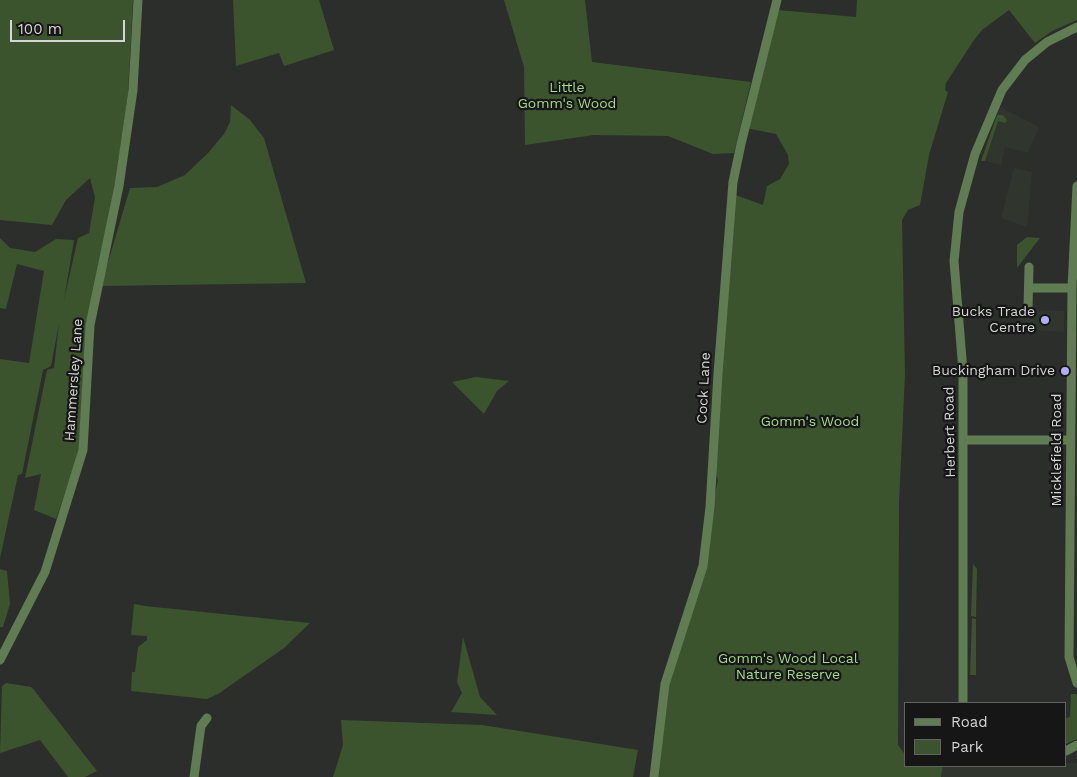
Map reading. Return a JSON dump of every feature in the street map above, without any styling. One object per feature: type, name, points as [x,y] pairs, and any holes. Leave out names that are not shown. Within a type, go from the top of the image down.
[{"type":"street","name":"Hammersley Lane","points":[[0,660],[45,572],[83,450],[90,325],[122,167],[133,90],[138,0]]},
{"type":"street","name":"Cock Lane","points":[[654,777],[666,684],[703,566],[710,507],[718,374],[734,182],[740,144],[777,0]]},
{"type":"street","name":"Herbert Road","points":[[963,702],[965,440],[962,335],[954,261],[959,212],[983,132],[1008,81],[1024,60],[1047,42],[1077,27]]},
{"type":"street","name":"Micklefield Road","points":[[1077,186],[1072,288],[1074,382],[1070,440],[1070,657],[1077,683]]},
{"type":"street","points":[[1028,308],[1029,267]]},
{"type":"street","points":[[1029,288],[1072,288]]},
{"type":"street","points":[[965,440],[1070,440]]},
{"type":"street","points":[[194,777],[201,726],[207,718]]},
{"type":"shaded area","points":[[1002,105],[1004,109],[1039,127],[1028,153],[1005,147],[1001,165],[985,161],[1000,115],[997,115]]},
{"type":"shaded area","points":[[1014,168],[1032,172],[1027,227],[1001,218]]},
{"type":"shaded area","points":[[1018,310],[1064,311],[1064,332],[1018,329]]},
{"type":"shaded area","points":[[1067,763],[1077,763],[1077,777],[941,777],[943,767],[1067,767]]},
{"type":"green space","points":[[0,0],[133,0],[128,93],[113,199],[85,336],[79,452],[56,519],[34,510],[41,474],[25,478],[47,370],[54,368],[59,323],[51,366],[43,370],[22,474],[18,475],[0,558],[0,359],[29,363],[44,271],[17,264],[6,309],[0,308],[0,238],[10,248],[35,252],[56,239],[74,240],[64,300],[78,238],[89,233],[95,197],[90,178],[66,200],[52,225],[0,220]]},
{"type":"green space","points":[[233,0],[319,0],[334,50],[284,66],[279,53],[236,66]]},
{"type":"green space","name":"Little Gomm's Wood","points":[[504,0],[585,0],[592,62],[751,82],[734,153],[713,154],[668,136],[594,135],[525,145],[524,67]]},
{"type":"green space","name":"Gomm's Wood","points":[[857,0],[1077,0],[1077,20],[1052,31],[1035,43],[1009,10],[982,30],[974,40],[946,83],[945,90],[948,92],[929,155],[920,205],[908,210],[902,220],[905,375],[899,503],[898,745],[904,753],[904,767],[943,767],[941,777],[659,777],[667,683],[689,620],[718,480],[715,470],[716,440],[736,195],[763,205],[767,186],[780,179],[789,164],[788,155],[776,134],[746,128],[778,10],[856,17]]},
{"type":"green space","points":[[231,105],[250,120],[264,138],[306,283],[101,286],[130,188],[157,187],[185,175],[208,153],[224,134],[230,122]]},
{"type":"green space","points":[[997,115],[1003,115],[1007,120],[1005,123],[998,121],[985,161],[981,161]]},
{"type":"green space","points":[[1027,237],[1040,238],[1017,268],[1017,245]]},
{"type":"green space","points":[[476,377],[509,381],[497,391],[484,414],[452,382]]},
{"type":"green space","points":[[973,564],[977,569],[976,617],[971,616]]},
{"type":"green space","points":[[0,569],[7,571],[10,604],[3,627],[0,627]]},
{"type":"green space","points":[[134,604],[310,623],[284,648],[218,694],[207,699],[131,691],[132,672],[135,672],[138,647],[147,640],[147,636],[131,635]]},
{"type":"green space","points":[[972,618],[976,619],[976,675],[970,675]]},
{"type":"green space","points":[[463,637],[480,697],[497,715],[451,712],[462,693],[457,682]]},
{"type":"green space","points":[[6,683],[31,687],[97,771],[85,777],[68,777],[40,740],[0,753],[2,686]]},
{"type":"green space","points":[[1071,694],[1076,694],[1077,739],[1067,744],[1067,718],[1070,717]]},
{"type":"green space","points":[[341,720],[482,725],[638,750],[633,777],[333,777],[343,745]]},
{"type":"place","name":"Bucks Trade Centre","points":[[1045,320]]},
{"type":"place","name":"Buckingham Drive","points":[[1065,371]]},
{"type":"park label","name":"Gomm's Wood Local Nature Reserve","points":[[788,668]]}]
